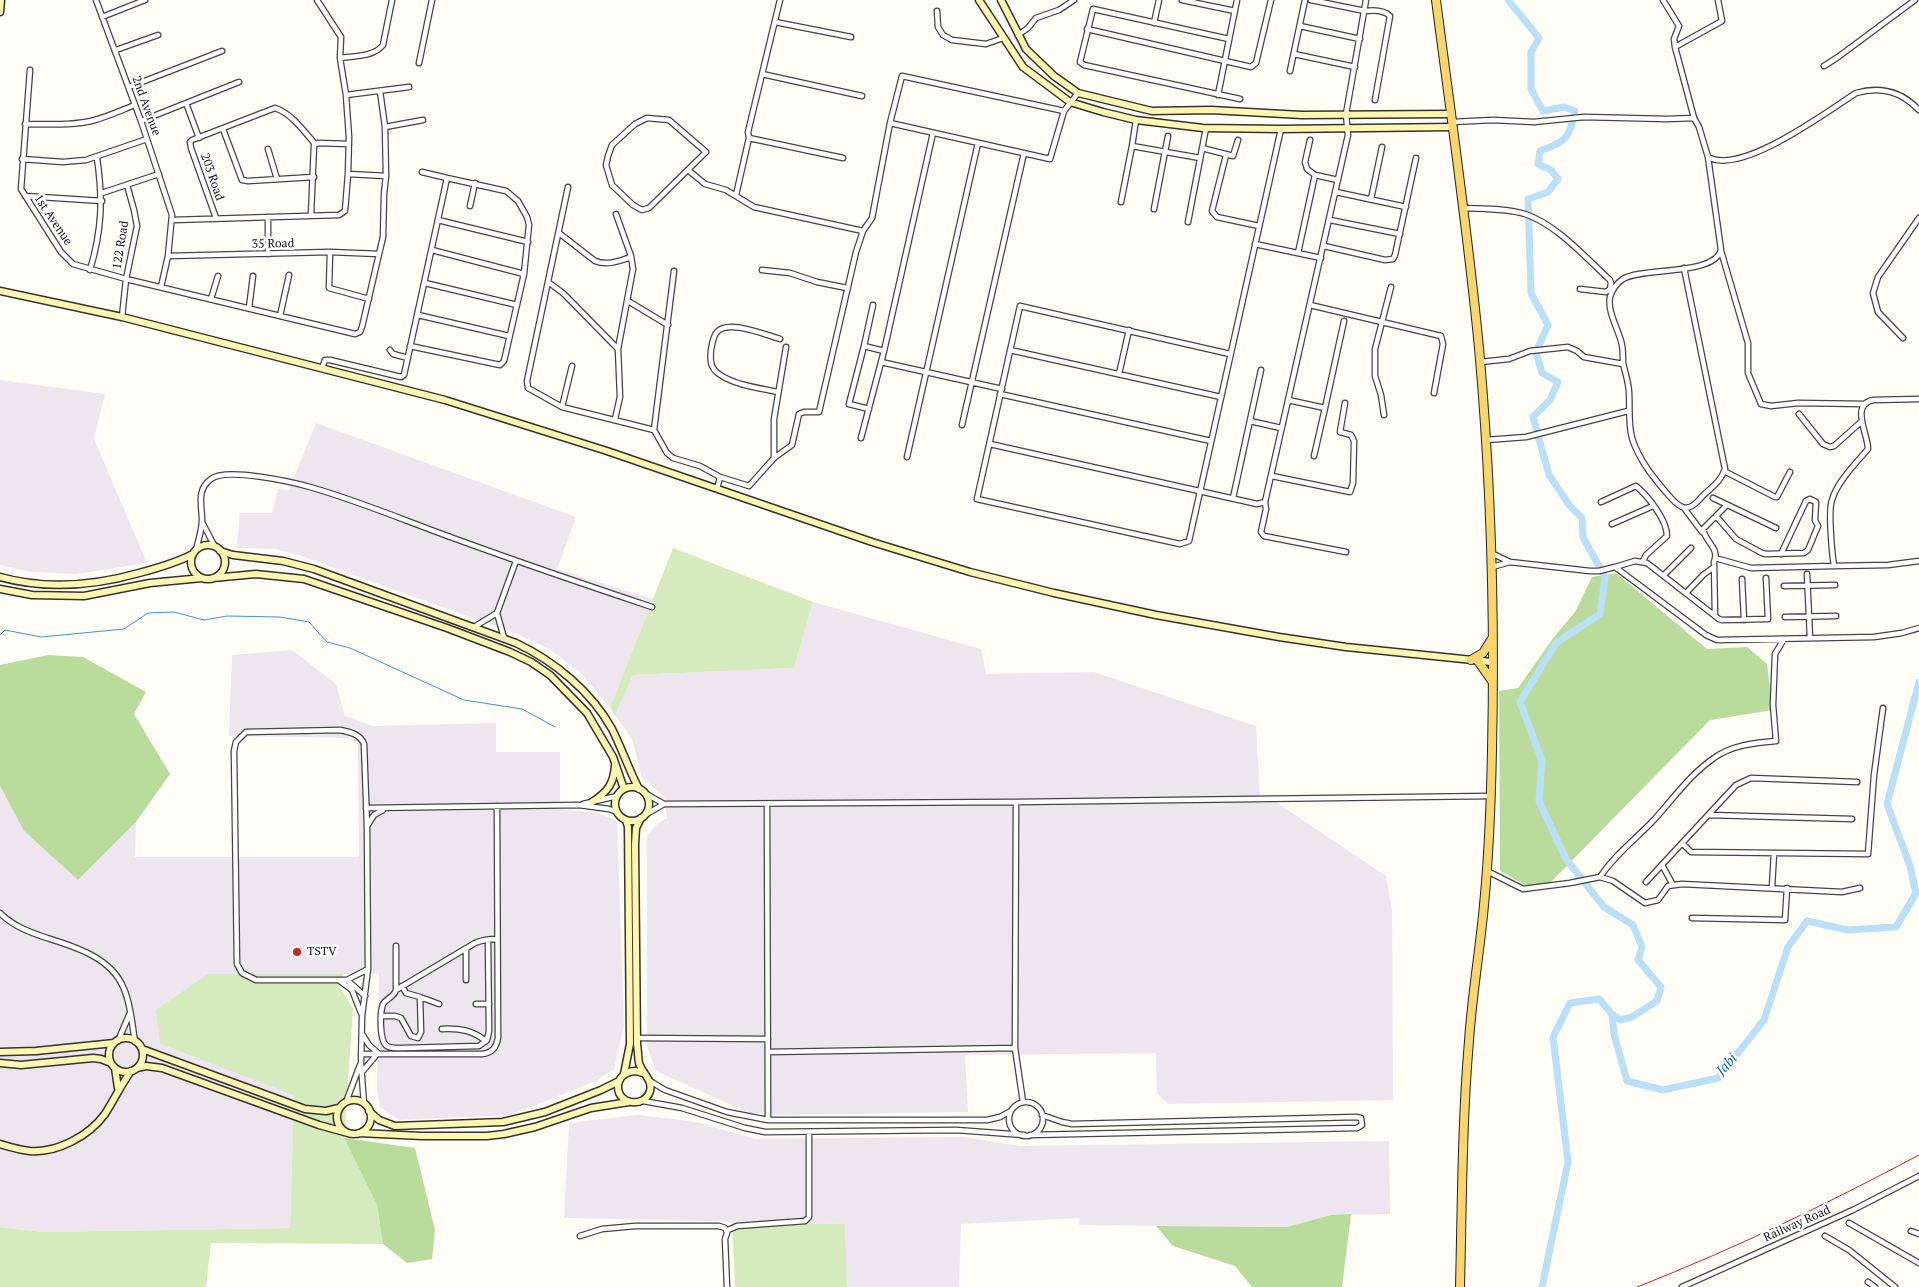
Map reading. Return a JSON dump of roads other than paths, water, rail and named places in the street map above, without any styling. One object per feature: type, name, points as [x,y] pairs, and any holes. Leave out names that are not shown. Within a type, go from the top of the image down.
[{"type":"main road","points":[[1436,0],[1463,208],[1480,362],[1486,440],[1491,553],[1493,683],[1491,796],[1487,871],[1466,1077],[1460,1287]]},
{"type":"main road","points":[[1492,638],[1483,653],[1474,660],[1493,683]]},
{"type":"street","points":[[0,12],[1,0]]},
{"type":"street","name":"2nd Avenue","points":[[96,0],[116,50],[160,174],[173,220],[161,287]]},
{"type":"street","points":[[102,17],[145,0]]},
{"type":"street","points":[[173,220],[339,215],[345,211],[349,144],[346,95],[340,58],[341,42],[339,33],[317,0]]},
{"type":"street","points":[[340,58],[374,53],[381,49],[392,0]]},
{"type":"street","points":[[419,63],[432,0]]},
{"type":"street","points":[[736,195],[749,138],[748,132],[780,0]]},
{"type":"street","points":[[979,0],[1023,67],[1070,102],[1136,120],[1206,128],[1281,129],[1346,128],[1452,121],[1534,122],[1584,117],[1667,120],[1694,118]]},
{"type":"street","points":[[1001,0],[1026,49],[1054,76],[1078,93],[1152,111],[1211,110],[1302,115],[1346,114],[1452,121]]},
{"type":"street","points":[[1018,35],[1028,28],[1036,18],[1059,10],[1074,0]]},
{"type":"street","points":[[1154,23],[1158,0]]},
{"type":"street","points":[[1182,0],[1235,11]]},
{"type":"street","points":[[1218,95],[1238,0]]},
{"type":"street","points":[[1087,30],[1251,67],[1256,63],[1271,0]]},
{"type":"street","points":[[1290,71],[1305,0]]},
{"type":"street","points":[[1311,0],[1388,14],[1390,19],[1375,100]]},
{"type":"street","points":[[1346,552],[1264,536],[1261,532],[1266,509],[1265,502],[1281,428],[1348,135],[1346,114],[1366,0]]},
{"type":"street","points":[[1664,0],[1679,26],[1674,39],[1675,47],[1694,118],[1699,127],[1708,157],[1721,250],[1748,344],[1748,373],[1761,404],[1771,406],[1798,403],[1864,404],[1873,400],[1919,399]]},
{"type":"street","points":[[1675,47],[1722,21],[1718,0]]},
{"type":"street","points":[[1824,66],[1915,0]]},
{"type":"street","points":[[1229,39],[1095,9],[1091,12],[1080,62],[1084,65],[1240,99]]},
{"type":"street","points":[[936,11],[938,27],[943,35],[952,40],[986,44],[1003,38]]},
{"type":"street","points":[[775,22],[851,37]]},
{"type":"street","points":[[1300,26],[1360,40]]},
{"type":"street","points":[[116,50],[158,35]]},
{"type":"street","points":[[129,87],[222,51]]},
{"type":"street","points":[[1294,54],[1354,67]]},
{"type":"street","name":"1st Avenue","points":[[30,70],[21,186],[25,196],[61,252],[73,264],[126,279],[358,333],[361,330],[369,299]]},
{"type":"street","points":[[762,74],[862,96]]},
{"type":"street","points":[[674,271],[654,430],[667,453],[673,458],[700,466],[720,478],[749,486],[774,458],[792,445],[799,414],[819,412],[847,288],[863,231],[872,218],[890,123],[902,76],[1064,111]]},
{"type":"street","points":[[141,121],[239,82]]},
{"type":"street","points":[[346,95],[408,87]]},
{"type":"street","points":[[1708,157],[1712,159],[1725,159],[1756,153],[1784,139],[1856,93],[1867,90],[1886,90],[1898,94],[1909,100],[1919,110]]},
{"type":"street","points":[[330,252],[329,288],[369,299],[383,237],[386,176],[385,127],[380,91]]},
{"type":"street","points":[[890,123],[1050,159],[1064,111],[1078,93]]},
{"type":"street","points":[[186,103],[199,138],[275,108],[281,110],[292,119],[315,144],[349,144]]},
{"type":"street","points":[[25,124],[86,122],[135,104]]},
{"type":"street","points":[[647,118],[669,120],[706,152],[688,170],[649,208],[642,210],[633,205],[612,185],[606,165],[612,145],[635,124],[647,118]]},
{"type":"street","points":[[385,127],[423,120]]},
{"type":"street","points":[[1121,202],[1136,120]]},
{"type":"street","points":[[1188,222],[1206,128]]},
{"type":"street","points":[[223,129],[242,180],[314,178]]},
{"type":"street","points":[[1230,354],[1020,306],[977,499],[1180,544],[1189,542],[1281,129]]},
{"type":"street","points":[[861,438],[884,351],[933,133]]},
{"type":"street","points":[[1154,209],[1168,136]]},
{"type":"street","name":"203 Road","points":[[199,138],[190,142],[216,218]]},
{"type":"street","points":[[749,138],[843,158]]},
{"type":"street","points":[[22,160],[63,162],[96,158],[147,139]]},
{"type":"street","points":[[1202,148],[1233,156],[1238,140]]},
{"type":"street","points":[[1310,140],[1306,165],[1310,172],[1315,175],[1338,180]]},
{"type":"street","points":[[907,456],[978,143]]},
{"type":"street","points":[[312,215],[313,148],[315,144]]},
{"type":"street","points":[[1132,146],[1200,158]]},
{"type":"street","points":[[1371,199],[1382,147]]},
{"type":"street","points":[[268,149],[277,179]]},
{"type":"street","points":[[962,425],[1024,153]]},
{"type":"street","points":[[1226,155],[1212,211],[1217,216],[1259,226]]},
{"type":"street","points":[[90,270],[100,227],[102,201],[96,158]]},
{"type":"street","points":[[1324,246],[1389,260],[1395,255],[1416,158]]},
{"type":"street","points":[[688,170],[705,184],[726,190],[754,207],[863,231]]},
{"type":"street","points":[[410,346],[500,365],[504,361],[517,305],[524,274],[528,242],[529,225],[527,217],[518,201],[506,191],[422,172]]},
{"type":"street","points":[[102,193],[160,174]]},
{"type":"street","points":[[348,174],[386,176]]},
{"type":"street","points":[[1298,253],[1315,175]]},
{"type":"street","points":[[322,368],[325,360],[330,360],[401,377],[404,375],[447,178]]},
{"type":"street","points":[[470,206],[475,183]]},
{"type":"street","name":"122 Road","points":[[122,317],[126,279],[137,226],[127,185]]},
{"type":"street","points":[[568,187],[527,384],[530,391],[562,407],[654,430]]},
{"type":"street","points":[[1336,192],[1406,207]]},
{"type":"street","points":[[25,196],[102,201]]},
{"type":"street","points":[[1463,208],[1502,210],[1536,218],[1560,235],[1611,283],[1610,289],[1606,292],[1580,290]]},
{"type":"street","points":[[615,420],[620,397],[618,349],[633,269],[631,257],[616,214]]},
{"type":"street","points":[[268,217],[268,254]]},
{"type":"street","points":[[1904,338],[1878,312],[1873,293],[1878,277],[1919,218]]},
{"type":"street","points":[[438,220],[528,242]]},
{"type":"street","points":[[1330,220],[1400,234]]},
{"type":"street","points":[[558,233],[601,264],[608,264],[631,257]]},
{"type":"street","points":[[1255,244],[1321,258]]},
{"type":"street","points":[[432,250],[524,274]]},
{"type":"street","points":[[1715,616],[1715,550],[1684,508],[1674,502],[1654,479],[1632,438],[1628,411],[1629,390],[1620,336],[1610,309],[1610,300],[1612,291],[1622,279],[1684,268],[1714,260],[1720,255],[1721,250]]},
{"type":"street","name":"35 Road","points":[[168,256],[330,252],[379,254]]},
{"type":"street","points":[[1684,268],[1718,440],[1723,456],[1724,471],[1719,482],[1704,494],[1694,506],[1684,508]]},
{"type":"street","points":[[762,270],[790,273],[816,282],[847,288]]},
{"type":"street","points":[[280,316],[289,275]]},
{"type":"street","points":[[212,299],[218,276]]},
{"type":"street","points":[[248,308],[253,276]]},
{"type":"street","points":[[425,282],[517,305]]},
{"type":"street","points":[[548,282],[563,293],[618,349]]},
{"type":"street","points":[[1384,415],[1374,370],[1375,349],[1391,287]]},
{"type":"street","points":[[0,291],[122,317],[445,400],[608,451],[872,542],[970,572],[1054,593],[1156,615],[1279,637],[1346,647],[1492,662]]},
{"type":"street","points":[[628,301],[668,325]]},
{"type":"street","points":[[869,409],[849,404],[873,304]]},
{"type":"street","points":[[1310,304],[1441,336],[1443,344],[1434,393]]},
{"type":"street","points":[[418,315],[509,336]]},
{"type":"street","points":[[1314,456],[1344,321]]},
{"type":"street","points":[[778,392],[727,378],[712,368],[710,362],[715,335],[722,328],[739,328],[780,339]]},
{"type":"street","points":[[1119,374],[1128,330]]},
{"type":"street","points":[[864,346],[884,351]]},
{"type":"street","points":[[774,458],[773,424],[786,347]]},
{"type":"street","points":[[1480,362],[1509,359],[1530,350],[1568,347],[1584,357],[1624,364]]},
{"type":"street","points":[[390,350],[393,354],[408,358]]},
{"type":"street","points":[[1010,350],[1221,397]]},
{"type":"street","points":[[881,362],[972,382],[1001,392],[1211,441]]},
{"type":"street","points":[[562,407],[572,366]]},
{"type":"street","points":[[1233,498],[1261,370]]},
{"type":"street","points":[[1288,400],[1325,408]]},
{"type":"street","points":[[1272,476],[1350,492],[1354,438],[1342,433],[1340,430],[1345,403]]},
{"type":"street","points":[[1834,566],[1831,544],[1832,500],[1841,482],[1868,449],[1860,414],[1864,404]]},
{"type":"street","points":[[1486,440],[1526,437],[1628,411]]},
{"type":"street","points":[[1799,414],[1823,444],[1830,447],[1834,446],[1862,421]]},
{"type":"street","points":[[1250,421],[1281,428]]},
{"type":"street","points":[[990,444],[1257,504],[1265,502]]},
{"type":"street","points":[[1724,471],[1775,497],[1777,497],[1790,472]]},
{"type":"street","points":[[202,578],[193,571],[191,565],[202,522],[201,492],[210,479],[230,474],[310,487],[516,561],[652,607]]},
{"type":"street","points":[[717,489],[720,478]]},
{"type":"street","points":[[1601,502],[1636,486],[1663,520],[1667,536],[1646,555],[1643,561]]},
{"type":"street","points":[[1713,498],[1776,528]]},
{"type":"street","points":[[1716,516],[1736,539],[1762,553],[1781,554],[1804,553],[1808,550],[1818,526],[1814,520],[1816,502],[1810,499],[1806,501],[1781,554]]},
{"type":"street","points":[[1703,533],[1705,527],[1727,505]]},
{"type":"street","points":[[1612,524],[1653,506]]},
{"type":"street","points":[[202,522],[225,561],[222,572],[213,578]]},
{"type":"street","points":[[0,578],[50,586],[98,583],[175,564],[205,546],[233,555],[284,561],[314,569],[504,638],[538,653],[560,669],[581,689],[611,728],[641,790],[648,800],[647,810],[636,828],[637,1038],[639,1062],[643,1072],[650,1081],[665,1090],[727,1112],[768,1120],[987,1120],[1000,1117],[1024,1102],[1033,1104],[1042,1115],[1072,1124],[1356,1117],[1361,1118],[1362,1124],[1357,1128],[1030,1135],[960,1130],[765,1132],[745,1128],[682,1108],[642,1101]]},
{"type":"street","points":[[1664,575],[1691,548]]},
{"type":"street","points":[[1491,553],[1510,562],[1600,571],[1635,561],[1643,561],[1652,565],[1722,620],[1766,620],[1769,617],[1766,578]]},
{"type":"street","points":[[1715,558],[1752,568],[1888,565],[1919,561]]},
{"type":"street","points":[[504,638],[497,613],[516,561]]},
{"type":"street","points":[[1491,567],[1510,562]]},
{"type":"street","points":[[1612,567],[1711,638],[1724,640],[1874,637],[1902,633],[1919,628]]},
{"type":"street","points":[[1686,592],[1714,567]]},
{"type":"street","points":[[0,590],[32,595],[84,596],[150,583],[256,574],[288,576],[304,580],[438,625],[510,652],[531,662],[550,675],[592,719],[616,763],[624,789]]},
{"type":"street","points":[[1807,574],[1810,638]]},
{"type":"street","points":[[1742,579],[1744,620]]},
{"type":"street","points":[[1784,586],[1835,585]]},
{"type":"street","points":[[474,627],[497,613]]},
{"type":"street","points":[[1785,617],[1836,616]]},
{"type":"street","points":[[1599,877],[1608,865],[1690,779],[1714,757],[1742,744],[1776,741],[1773,705],[1775,654],[1784,639]]},
{"type":"street","points":[[1682,843],[1691,852],[1868,854],[1874,775],[1883,708]]},
{"type":"street","points":[[364,1104],[361,1064],[362,1016],[368,969],[367,826],[364,744],[353,733],[340,730],[253,731],[241,736],[236,742],[234,750],[237,964],[242,974],[256,980],[347,980],[368,969]]},
{"type":"street","points":[[592,802],[612,784],[616,763]]},
{"type":"street","points":[[1646,882],[1736,785],[1751,778],[1857,782]]},
{"type":"street","points":[[579,805],[617,796],[629,787],[641,790],[664,804]]},
{"type":"street","points":[[617,796],[615,807],[617,812]]},
{"type":"street","points":[[626,820],[631,821],[643,816],[664,804],[1491,796]]},
{"type":"street","points":[[1016,802],[1015,1048],[1024,1102]]},
{"type":"street","points":[[767,804],[768,1120]]},
{"type":"street","points":[[348,1133],[337,1123],[336,1115],[339,1108],[352,1100],[364,1104],[379,1120],[394,1126],[503,1122],[545,1112],[619,1081],[624,1074],[630,1044],[628,827],[626,820],[617,812],[609,809],[579,805],[366,808]]},
{"type":"street","points":[[361,1054],[482,1054],[494,1050],[498,1038],[497,806]]},
{"type":"street","points":[[367,826],[374,816],[385,809]]},
{"type":"street","points":[[1709,815],[1852,819]]},
{"type":"street","points":[[1772,887],[1774,853]]},
{"type":"street","points":[[1662,865],[1673,885]]},
{"type":"street","points":[[1487,871],[1523,889],[1599,877],[1613,881],[1645,903],[1658,900],[1668,886],[1682,884],[1842,892],[1860,888]]},
{"type":"street","points":[[1692,918],[1785,920],[1787,888]]},
{"type":"street","points":[[0,913],[7,920],[23,929],[69,944],[97,957],[119,978],[124,989],[136,1042],[142,1049],[305,1109],[326,1111],[339,1108]]},
{"type":"street","points":[[488,940],[489,1030],[486,1041],[479,1046],[393,1048],[384,1043],[382,1038],[381,1010],[385,1001],[392,997],[396,990],[475,943],[488,940],[498,939]]},
{"type":"street","points":[[396,946],[396,990]]},
{"type":"street","points":[[466,949],[466,980]]},
{"type":"street","points":[[339,980],[345,983],[355,995],[362,1016]]},
{"type":"street","points":[[347,980],[365,996]]},
{"type":"street","points":[[402,986],[406,993],[439,1004]]},
{"type":"street","points":[[381,1016],[402,1018],[411,1036],[418,1038],[420,1032],[420,997]]},
{"type":"street","points":[[476,1004],[489,1004]]},
{"type":"street","points":[[118,1088],[109,1053],[130,1012]]},
{"type":"street","points":[[442,1029],[467,1030],[486,1041]]},
{"type":"street","points":[[362,1033],[369,1045],[378,1054]]},
{"type":"street","points":[[637,1038],[768,1040]]},
{"type":"street","points":[[0,1052],[36,1051],[116,1042],[126,1039],[136,1042]]},
{"type":"street","points":[[768,1052],[1015,1048]]},
{"type":"street","points":[[0,1144],[30,1151],[67,1143],[80,1137],[97,1124],[111,1104],[118,1088],[142,1059],[142,1049]]},
{"type":"street","points":[[362,1072],[378,1054]]},
{"type":"street","points":[[0,1063],[21,1065],[93,1058],[101,1059],[125,1072],[146,1066],[162,1068],[348,1133],[422,1136],[504,1134],[535,1127],[591,1108],[629,1102],[636,1103],[647,1097],[650,1090],[650,1081]]},
{"type":"street","points":[[346,1102],[361,1064]]},
{"type":"street","points":[[624,1074],[633,1070],[643,1072]]},
{"type":"street","points":[[619,1081],[618,1090],[621,1096],[629,1102]]},
{"type":"street","points":[[359,1133],[368,1126],[370,1111]]},
{"type":"street","points":[[1011,1111],[1009,1117],[1013,1129],[1024,1135]]},
{"type":"street","points":[[1030,1135],[1035,1133],[1042,1125],[1042,1115]]},
{"type":"street","points":[[727,1287],[725,1239],[728,1230],[737,1226],[801,1222],[808,1219],[809,1132]]},
{"type":"street","name":"Railway Road","points":[[1682,1287],[1853,1210],[1919,1176]]},
{"type":"street","points":[[1849,1223],[1919,1262]]},
{"type":"street","points":[[580,1236],[602,1229],[653,1225],[719,1226],[725,1228],[727,1232]]},
{"type":"street","points":[[1912,1231],[1919,1234]]},
{"type":"street","points":[[1825,1236],[1849,1250],[1895,1287]]},
{"type":"street","points":[[1868,1282],[1875,1287]]},
{"type":"waterway","points":[[1508,0],[1539,38],[1531,52],[1531,89],[1543,111],[1564,107],[1575,111],[1571,128],[1565,138],[1540,151],[1538,164],[1551,170],[1558,179],[1548,192],[1528,199],[1531,293],[1548,325],[1536,352],[1542,373],[1558,382],[1550,400],[1533,417],[1549,475],[1570,506],[1582,518],[1583,537],[1605,577],[1600,614],[1556,643],[1520,702],[1542,761],[1539,801],[1566,859],[1604,907],[1633,925],[1642,947],[1638,960],[1661,987],[1657,1001],[1632,1017],[1620,1020],[1612,1014]]},
{"type":"waterway","points":[[0,635],[5,630],[41,637],[124,629],[148,613],[174,612],[204,620],[227,616],[280,617],[309,622],[327,642],[350,648],[464,700],[522,709],[555,727]]},
{"type":"waterway","name":"Jabi","points":[[1542,1287],[1568,1162],[1553,1037],[1570,1003],[1599,999],[1612,1014],[1614,1034],[1627,1081],[1663,1090],[1718,1078],[1764,1020],[1788,947],[1807,921],[1848,930],[1896,927],[1916,893],[1910,866],[1887,804],[1919,682]]},
{"type":"waterway","name":"Jabi","points":[[1916,893],[1919,890]]},
{"type":"tram line","points":[[1637,1287],[1780,1225],[1919,1155]]},
{"type":"place","name":"TSTV","points":[[297,952]]}]
